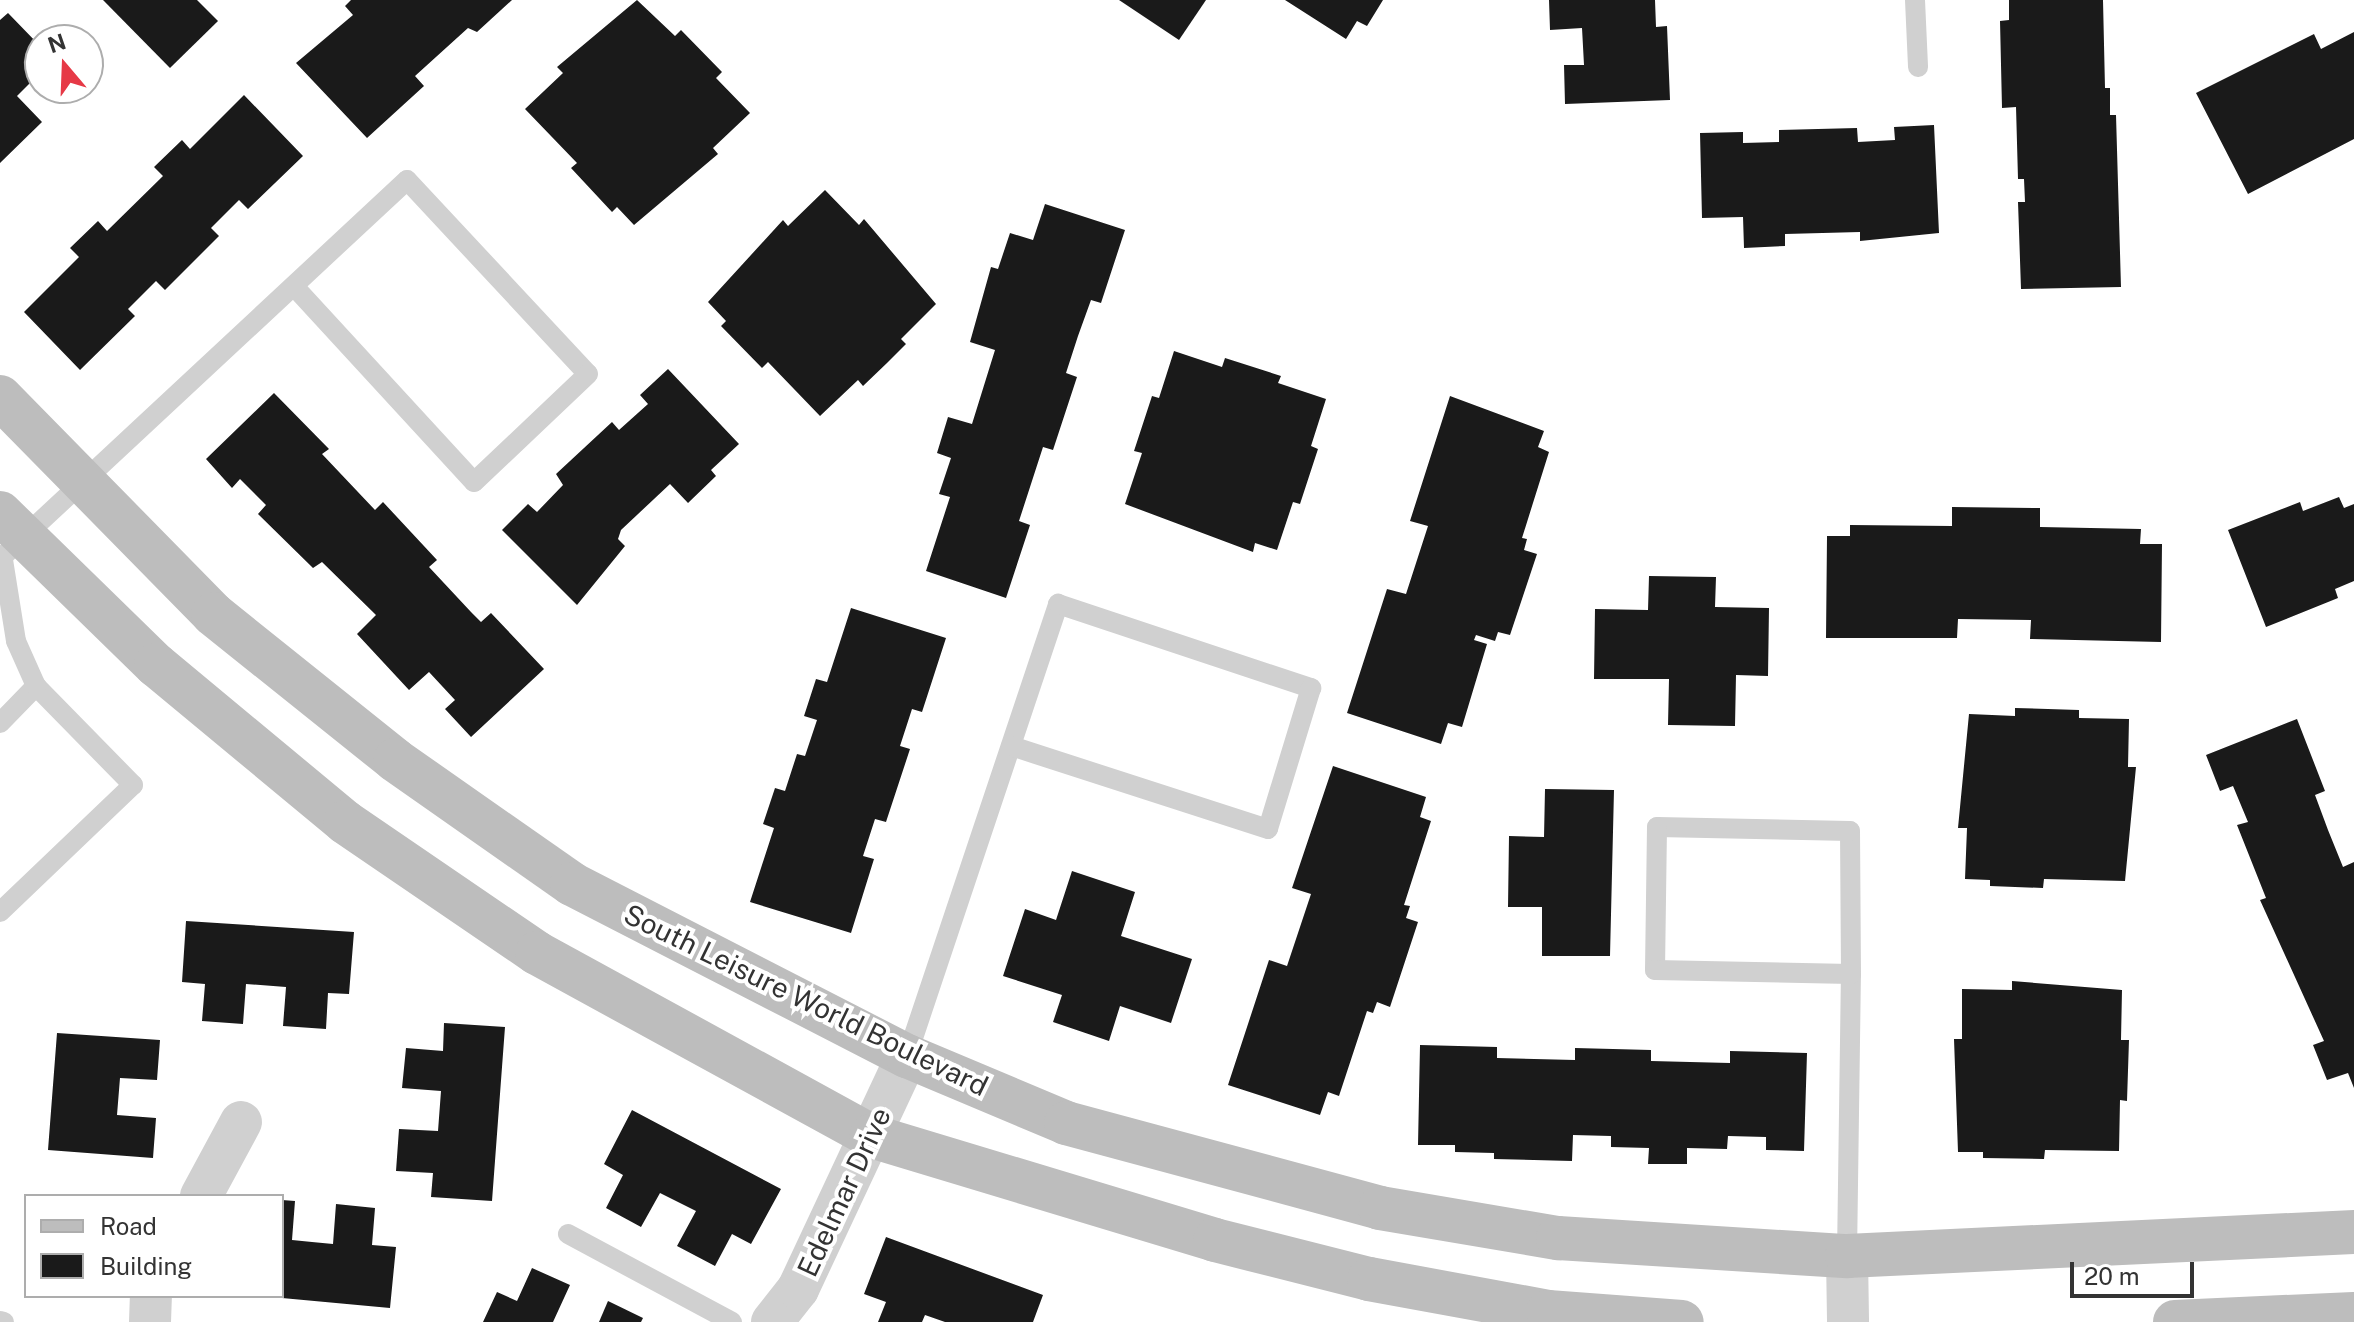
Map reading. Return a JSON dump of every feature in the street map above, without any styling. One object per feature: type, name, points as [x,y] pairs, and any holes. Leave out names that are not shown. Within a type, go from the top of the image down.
[{"type":"street","name":"South Leisure World Boulevard","points":[[0,397],[213,614],[395,760],[572,884],[907,1056],[1066,1123],[1380,1208],[1558,1238],[1847,1256],[2354,1232]]},
{"type":"street","points":[[7,542],[345,822],[537,953],[871,1136],[1215,1240],[1369,1279],[1548,1312],[1682,1322]]},
{"type":"street","name":"Edelmar Drive","points":[[772,1322],[798,1289],[907,1056]]},
{"type":"street","points":[[202,1194],[241,1122]]},
{"type":"street","points":[[1847,1256],[1848,1322]]},
{"type":"street","points":[[150,1322],[151,1298]]},
{"type":"street","points":[[2175,1322],[2354,1314]]},
{"type":"lane","points":[[1915,0],[1918,67]]},
{"type":"lane","points":[[0,912],[133,785],[36,686],[16,641],[7,542],[84,483],[294,286],[407,180],[588,374],[474,482],[294,286]]},
{"type":"lane","points":[[907,1056],[1058,604],[1311,688],[1268,829],[1011,746]]},
{"type":"lane","points":[[0,723],[36,686]]},
{"type":"lane","points":[[1847,1256],[1851,974],[1850,831],[1657,827],[1655,970],[1851,974]]},
{"type":"lane","points":[[568,1234],[732,1322]]},
{"type":"building","points":[[103,0],[197,0],[218,21],[170,68]]},
{"type":"building","points":[[351,0],[512,0],[477,32],[468,28],[415,76],[424,86],[367,138],[296,63],[353,15],[345,6]]},
{"type":"building","points":[[637,0],[675,36],[681,30],[722,72],[716,78],[750,113],[713,148],[718,154],[634,225],[617,207],[612,212],[571,168],[577,163],[525,109],[563,73],[557,67]]},
{"type":"building","points":[[1119,0],[1206,0],[1179,40]]},
{"type":"building","points":[[1285,0],[1383,0],[1367,26],[1357,21],[1346,39]]},
{"type":"building","points":[[1549,0],[1655,0],[1656,27],[1667,26],[1670,100],[1565,104],[1564,65],[1584,65],[1582,28],[1550,30]]},
{"type":"building","points":[[2009,0],[2103,0],[2105,88],[2110,88],[2110,115],[2116,115],[2121,287],[2021,289],[2018,202],[2025,202],[2024,179],[2018,179],[2016,107],[2002,108],[2000,21],[2009,20]]},
{"type":"building","points":[[8,13],[24,30],[24,89],[17,96],[42,122],[0,163],[0,20]]},
{"type":"building","points":[[2354,32],[2354,139],[2248,194],[2196,93],[2314,34],[2321,49]]},
{"type":"building","points":[[244,95],[303,156],[248,209],[239,200],[211,228],[219,236],[165,290],[156,281],[128,309],[135,316],[80,370],[24,312],[79,257],[70,248],[98,221],[107,231],[163,176],[154,167],[182,140],[190,149]]},
{"type":"building","points":[[1934,125],[1939,233],[1860,241],[1860,232],[1785,234],[1785,246],[1744,248],[1743,217],[1702,218],[1700,133],[1743,132],[1743,143],[1779,142],[1779,130],[1857,128],[1858,142],[1895,140],[1894,127]]},
{"type":"building","points":[[825,190],[859,225],[864,219],[936,304],[901,339],[906,344],[887,363],[863,386],[858,380],[820,416],[768,362],[762,368],[721,326],[726,321],[708,302],[783,220],[788,226]]},
{"type":"building","points":[[1045,204],[1125,230],[1101,303],[1091,300],[1066,373],[1077,377],[1053,450],[1043,447],[1019,521],[1030,525],[1006,598],[926,571],[950,497],[939,494],[951,458],[937,453],[948,417],[972,424],[995,350],[970,342],[991,267],[998,269],[1010,233],[1033,240]]},
{"type":"building","points":[[1174,351],[1222,367],[1225,358],[1281,376],[1278,383],[1326,399],[1311,446],[1318,449],[1300,504],[1293,502],[1277,550],[1255,543],[1253,552],[1125,504],[1142,453],[1134,451],[1152,396],[1159,398]]},
{"type":"building","points":[[668,369],[739,444],[711,470],[716,476],[688,503],[670,484],[621,530],[618,539],[625,546],[577,605],[502,530],[528,504],[537,512],[563,485],[556,474],[612,422],[619,430],[648,404],[640,395]]},
{"type":"building","points":[[274,393],[329,449],[322,454],[375,510],[383,502],[437,560],[429,567],[471,612],[481,622],[491,613],[544,669],[471,737],[445,709],[455,700],[429,672],[409,690],[357,634],[376,615],[322,562],[313,568],[258,514],[266,505],[240,479],[232,488],[206,459]]},
{"type":"building","points":[[1450,396],[1544,431],[1538,447],[1549,452],[1522,538],[1527,539],[1524,550],[1537,554],[1510,635],[1498,632],[1495,641],[1476,635],[1474,640],[1487,644],[1462,727],[1448,723],[1441,744],[1347,713],[1387,589],[1406,594],[1428,526],[1410,521]]},
{"type":"building","points":[[2339,497],[2344,508],[2354,504],[2354,581],[2335,589],[2338,598],[2266,627],[2228,530],[2300,502],[2303,511]]},
{"type":"building","points":[[1952,507],[2040,508],[2040,527],[2141,529],[2140,544],[2162,544],[2161,642],[2030,639],[2031,620],[1958,619],[1957,638],[1826,638],[1827,536],[1850,536],[1850,525],[1952,526]]},
{"type":"building","points":[[1649,576],[1716,577],[1715,607],[1769,608],[1768,676],[1736,675],[1735,726],[1668,725],[1669,679],[1594,679],[1595,609],[1648,610]]},
{"type":"building","points":[[851,608],[946,638],[922,712],[912,709],[900,746],[910,749],[886,822],[875,819],[863,856],[874,859],[851,933],[750,902],[774,828],[763,824],[775,788],[785,791],[797,754],[805,756],[817,720],[804,716],[816,679],[827,682]]},
{"type":"building","points":[[2015,708],[2079,710],[2079,718],[2129,719],[2128,767],[2136,767],[2125,881],[2044,879],[2043,888],[1990,886],[1990,880],[1965,879],[1967,828],[1958,828],[1969,714],[2015,716]]},
{"type":"building","points":[[2297,719],[2325,791],[2315,795],[2328,830],[2343,867],[2354,862],[2354,1088],[2348,1073],[2327,1080],[2313,1045],[2324,1041],[2260,900],[2266,898],[2237,825],[2248,822],[2233,786],[2220,791],[2206,755]]},
{"type":"building","points":[[1333,766],[1426,797],[1420,817],[1431,821],[1404,905],[1410,906],[1406,918],[1418,922],[1390,1007],[1377,1002],[1373,1013],[1367,1011],[1339,1096],[1328,1092],[1320,1115],[1228,1085],[1269,960],[1287,966],[1311,894],[1292,888]]},
{"type":"building","points":[[1545,789],[1614,790],[1610,956],[1542,956],[1542,907],[1508,907],[1509,836],[1544,837]]},
{"type":"building","points":[[1072,871],[1135,892],[1121,936],[1192,959],[1171,1023],[1120,1006],[1109,1041],[1053,1022],[1062,995],[1003,976],[1025,909],[1056,920]]},
{"type":"building","points":[[186,921],[354,932],[349,994],[328,993],[326,1029],[283,1026],[286,987],[246,984],[243,1024],[202,1021],[205,984],[182,982]]},
{"type":"building","points":[[2012,981],[2122,990],[2121,1040],[2129,1040],[2127,1101],[2120,1100],[2119,1151],[2045,1150],[2044,1159],[1983,1158],[1983,1152],[1958,1152],[1954,1039],[1962,1039],[1962,989],[2012,990]]},
{"type":"building","points":[[444,1023],[505,1027],[492,1201],[431,1197],[433,1173],[396,1171],[399,1129],[438,1131],[441,1091],[402,1088],[406,1048],[443,1051]]},
{"type":"building","points":[[57,1033],[160,1040],[157,1080],[120,1078],[117,1115],[156,1118],[153,1158],[48,1150]]},
{"type":"building","points":[[1420,1045],[1497,1047],[1497,1058],[1575,1060],[1575,1048],[1651,1050],[1651,1061],[1730,1063],[1730,1051],[1807,1053],[1804,1151],[1766,1150],[1766,1137],[1728,1136],[1727,1149],[1687,1148],[1687,1164],[1648,1164],[1649,1148],[1611,1147],[1611,1136],[1573,1135],[1572,1161],[1494,1159],[1494,1153],[1455,1152],[1455,1145],[1418,1145]]},
{"type":"building","points":[[632,1110],[781,1189],[751,1244],[732,1234],[715,1266],[677,1246],[696,1211],[660,1193],[641,1227],[606,1208],[623,1175],[604,1164]]},
{"type":"building","points":[[284,1200],[295,1201],[292,1240],[333,1244],[336,1204],[375,1208],[372,1245],[396,1247],[390,1308],[282,1298]]},
{"type":"building","points":[[886,1237],[1043,1295],[1033,1322],[945,1322],[925,1315],[922,1322],[878,1322],[886,1302],[864,1294]]},
{"type":"building","points":[[532,1268],[570,1285],[553,1322],[483,1322],[497,1292],[517,1301]]},
{"type":"building","points":[[608,1301],[643,1318],[641,1322],[599,1322]]}]
